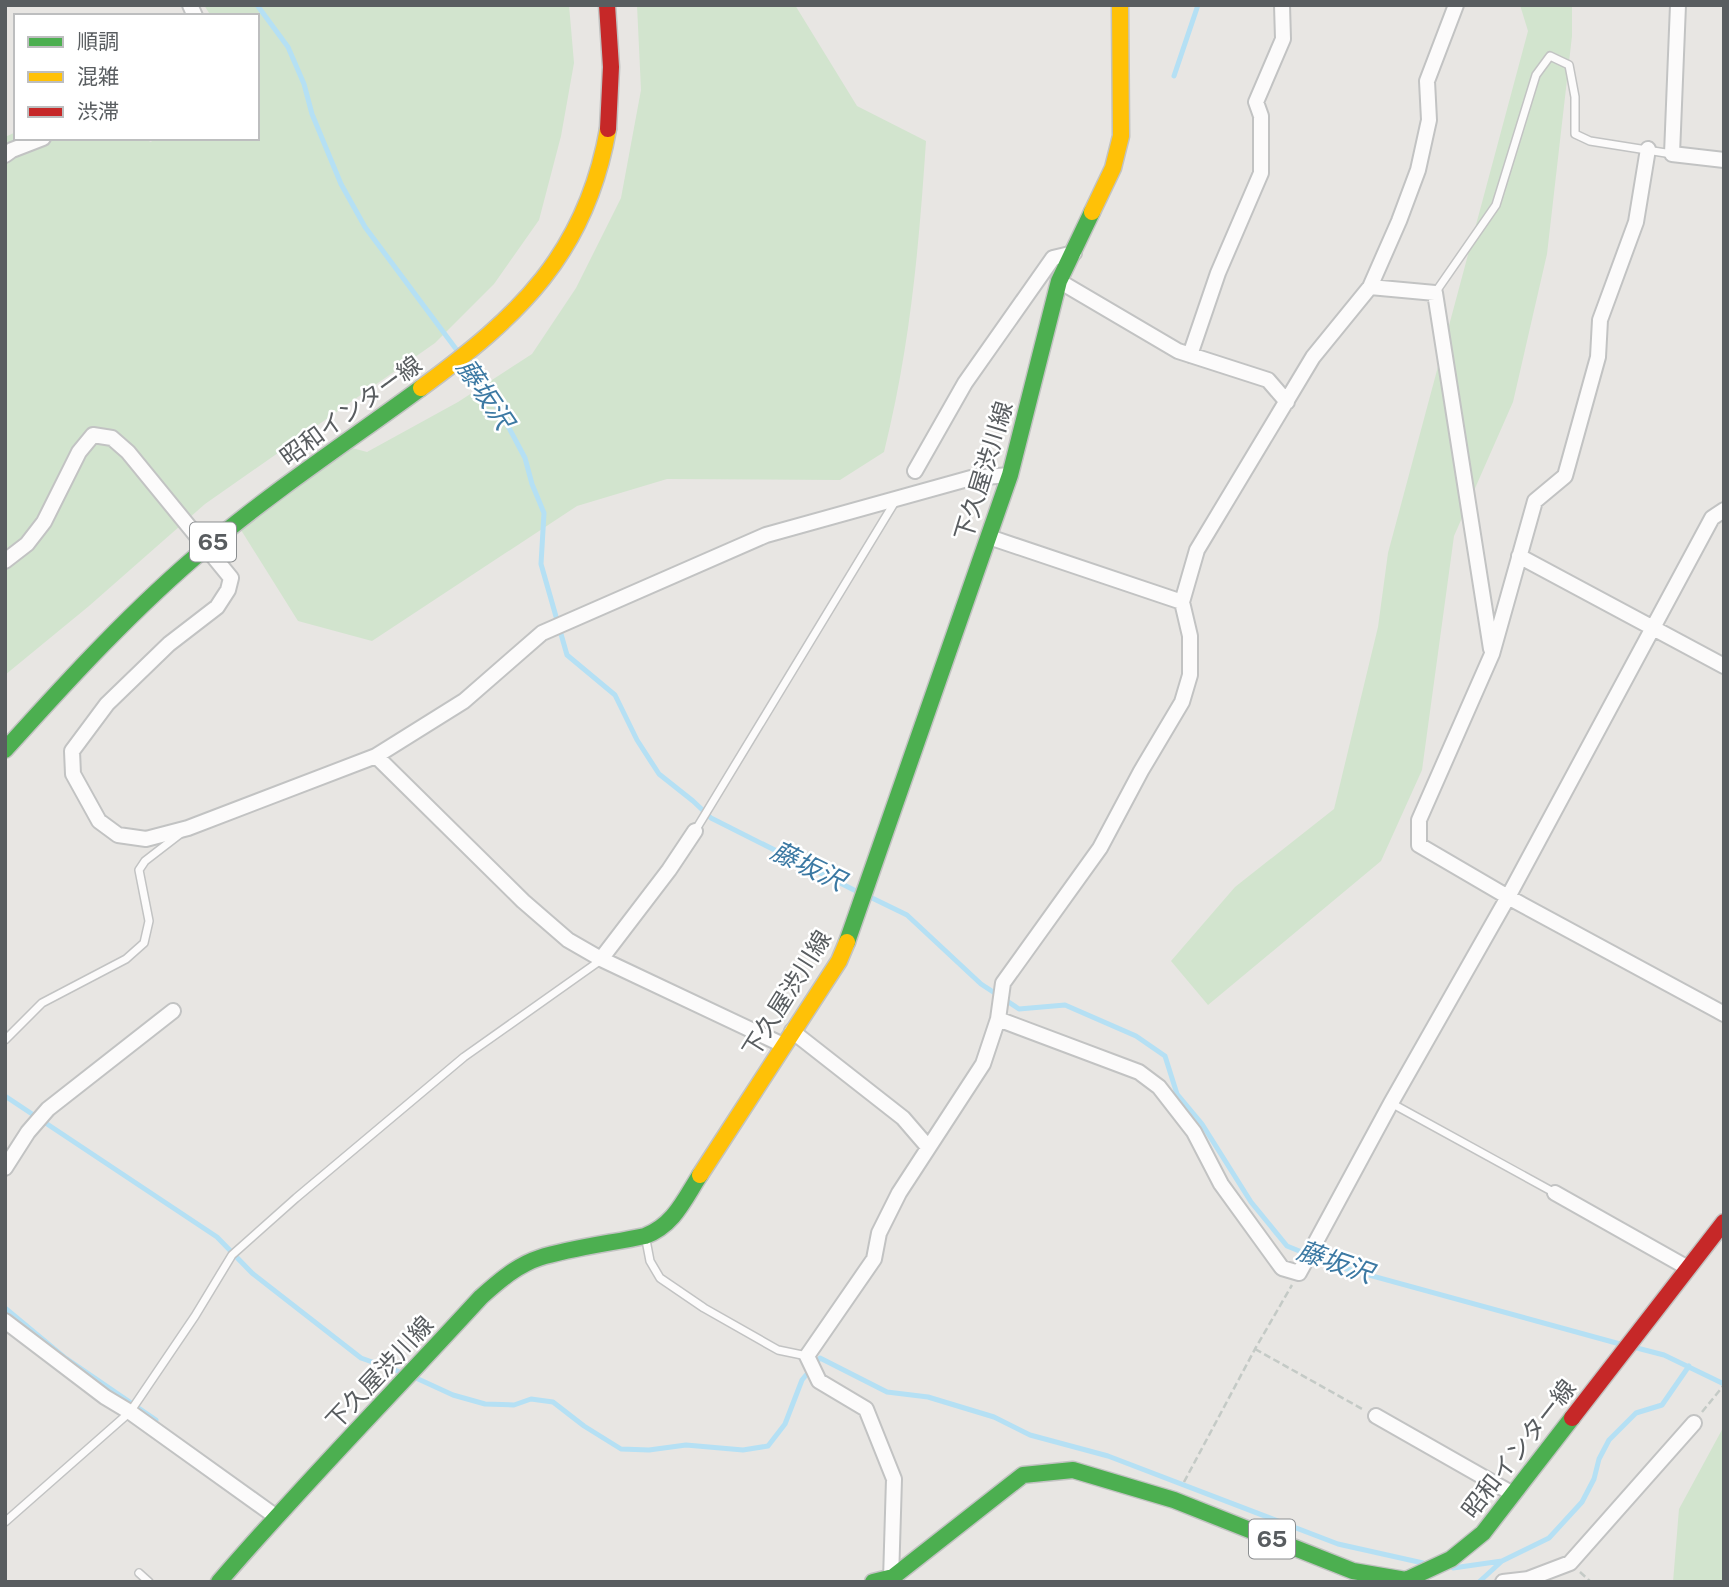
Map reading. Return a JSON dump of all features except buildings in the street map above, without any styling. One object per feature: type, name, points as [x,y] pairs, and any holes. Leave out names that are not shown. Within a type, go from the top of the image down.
[{"type":"main road","name":"昭和インター線","points":[[5,750],[83,664],[207,547],[477,346],[513,313],[542,280],[568,244],[585,209],[601,163],[609,125],[611,67],[607,5]]},
{"type":"main road","name":"下久屋渋川線","points":[[219,1582],[275,1516],[400,1387],[481,1297],[508,1274],[538,1258],[645,1236],[660,1230],[685,1201],[839,961],[858,915],[1010,475],[1059,281],[1118,153],[1121,136],[1120,5]]},
{"type":"main road","name":"昭和インター線","points":[[873,1582],[892,1579],[1023,1475],[1073,1470],[1174,1500],[1353,1571],[1406,1580],[1420,1578],[1451,1559],[1483,1533],[1724,1222]]},
{"type":"street","points":[[1190,355],[1218,273],[1261,173],[1261,116],[1256,102],[1283,39],[1282,5]]},
{"type":"street","points":[[892,1579],[894,1479],[866,1409],[819,1381],[807,1356],[874,1259],[879,1233],[899,1193],[983,1064],[998,1019],[1003,984],[1100,848],[1182,702],[1190,675],[1191,636],[1182,602],[1197,550],[1313,357],[1370,287],[1418,170],[1429,120],[1427,81],[1457,5]]},
{"type":"street","points":[[1678,5],[1672,154],[1724,160]]},
{"type":"street","points":[[5,155],[38,140]]},
{"type":"street","points":[[1648,149],[1636,222],[1600,320],[1598,357],[1565,476],[1535,501],[1492,654],[1419,820],[1419,845],[1508,897],[1724,1014]]},
{"type":"street","points":[[915,471],[965,383],[1053,258],[1074,253]]},
{"type":"street","points":[[1059,281],[1178,351],[1268,380],[1287,402]]},
{"type":"street","points":[[1370,287],[1435,293],[1492,654]]},
{"type":"street","points":[[5,561],[27,544],[44,522],[79,452],[93,435],[112,438],[128,452],[230,578],[228,590],[217,607],[169,643],[107,704],[72,751],[73,774],[99,821],[118,835],[146,839],[188,828],[376,756],[464,701],[542,633],[766,535],[971,478],[1010,475]]},
{"type":"street","points":[[998,1019],[1139,1072],[1158,1087],[1194,1132],[1221,1184],[1282,1268],[1299,1273],[1391,1103],[1508,897],[1712,518],[1724,510]]},
{"type":"street","points":[[989,537],[1182,602]]},
{"type":"street","points":[[1519,556],[1724,666]]},
{"type":"street","points":[[376,756],[523,901],[568,940],[601,959],[783,1045]]},
{"type":"street","points":[[601,959],[669,870],[695,831]]},
{"type":"street","points":[[5,1168],[48,1109],[173,1011]]},
{"type":"street","points":[[792,1031],[903,1118],[928,1147]]},
{"type":"street","points":[[1555,1193],[1688,1268]]},
{"type":"street","points":[[5,1321],[105,1397],[275,1516]]},
{"type":"street","points":[[1376,1416],[1513,1494]]},
{"type":"street","points":[[1503,1582],[1528,1579],[1570,1563],[1693,1423]]},
{"type":"lane","points":[[1435,293],[1496,205],[1536,75],[1549,56],[1569,65],[1575,97],[1575,134],[1590,141],[1672,154]]},
{"type":"lane","points":[[695,831],[896,499]]},
{"type":"lane","points":[[5,1040],[42,1003],[126,959],[144,943],[149,921],[139,870],[145,862],[188,828]]},
{"type":"lane","points":[[5,1522],[130,1412],[195,1316],[232,1255],[464,1057],[601,959]]},
{"type":"lane","points":[[1391,1103],[1555,1193]]},
{"type":"lane","points":[[645,1236],[650,1261],[660,1278],[704,1308],[778,1350],[807,1356]]},
{"type":"lane","points":[[139,1573],[149,1582]]},
{"type":"path","points":[[1174,1500],[1299,1273]]},
{"type":"path","points":[[1255,1349],[1376,1416]]},
{"type":"path","points":[[1693,1423],[1724,1385]]},
{"type":"green space","points":[[204,5],[569,5],[574,63],[561,136],[539,220],[494,284],[435,343],[205,504],[89,606],[5,675],[5,137],[14,133],[14,140],[259,140],[259,14],[210,14]]},
{"type":"green space","points":[[637,5],[795,5],[857,106],[926,141],[907,336],[884,452],[840,480],[667,479],[577,506],[372,641],[298,621],[241,530],[341,445],[367,452],[458,402],[532,354],[576,288],[621,198],[641,90]]},
{"type":"green space","points":[[1520,5],[1572,5],[1572,36],[1547,254],[1513,402],[1454,536],[1422,770],[1381,861],[1208,1005],[1171,961],[1235,887],[1334,809],[1378,627],[1388,553],[1528,31]]},
{"type":"green space","points":[[1724,1426],[1724,1582],[1673,1582],[1679,1509]]},
{"type":"waterway","name":"藤坂沢","points":[[257,5],[288,47],[341,184],[365,227],[459,353]]},
{"type":"waterway","points":[[1174,76],[1198,5]]},
{"type":"waterway","name":"藤坂沢","points":[[465,361],[500,411],[525,458],[544,513],[541,564],[567,655],[615,695],[637,740],[659,774],[711,818],[858,892]]},
{"type":"waterway","name":"藤坂沢","points":[[870,897],[907,915],[981,984],[1019,1009],[1065,1005],[1136,1036],[1165,1056],[1177,1094],[1202,1124],[1251,1202],[1287,1246],[1336,1266],[1620,1344]]},
{"type":"waterway","points":[[5,1096],[217,1237],[252,1273],[361,1358],[403,1373]]},
{"type":"waterway","points":[[5,1308],[64,1357],[156,1420]]},
{"type":"waterway","name":"藤坂沢","points":[[1633,1347],[1664,1355],[1724,1384]]},
{"type":"waterway","points":[[416,1378],[453,1395],[485,1404],[514,1405],[531,1399],[553,1402],[584,1426],[621,1449],[649,1450],[686,1445],[743,1450],[768,1446],[785,1424],[802,1380],[820,1358],[887,1392],[928,1397],[994,1417],[1030,1435],[1108,1456],[1338,1544],[1423,1563]]},
{"type":"waterway","points":[[1479,1582],[1502,1561],[1549,1538],[1582,1502],[1609,1440],[1636,1413],[1662,1405],[1689,1366]]},
{"type":"waterway","points":[[1453,1568],[1502,1561]]},
{"type":"traffic: fast","points":[[847,942],[1010,475],[1059,281],[1092,212]]},
{"type":"traffic: fast","points":[[5,750],[103,645],[154,594],[208,546],[313,465],[421,388]]},
{"type":"traffic: fast","points":[[219,1582],[481,1297],[515,1269],[531,1261],[577,1248],[645,1236],[655,1231],[677,1211],[700,1175]]},
{"type":"traffic: fast","points":[[873,1582],[893,1577],[1023,1475],[1073,1470],[1174,1500],[1353,1571],[1406,1580],[1451,1559],[1483,1533],[1572,1418]]},
{"type":"traffic: slow","points":[[1092,212],[1113,168],[1121,136],[1120,5]]},
{"type":"traffic: slow","points":[[421,388],[488,335],[543,278],[565,247],[583,212],[598,173],[608,129]]},
{"type":"traffic: slow","points":[[700,1175],[839,961],[847,942]]},
{"type":"traffic: jam","points":[[607,5],[611,67],[608,129]]},
{"type":"traffic: jam","points":[[1572,1418],[1724,1222]]}]
